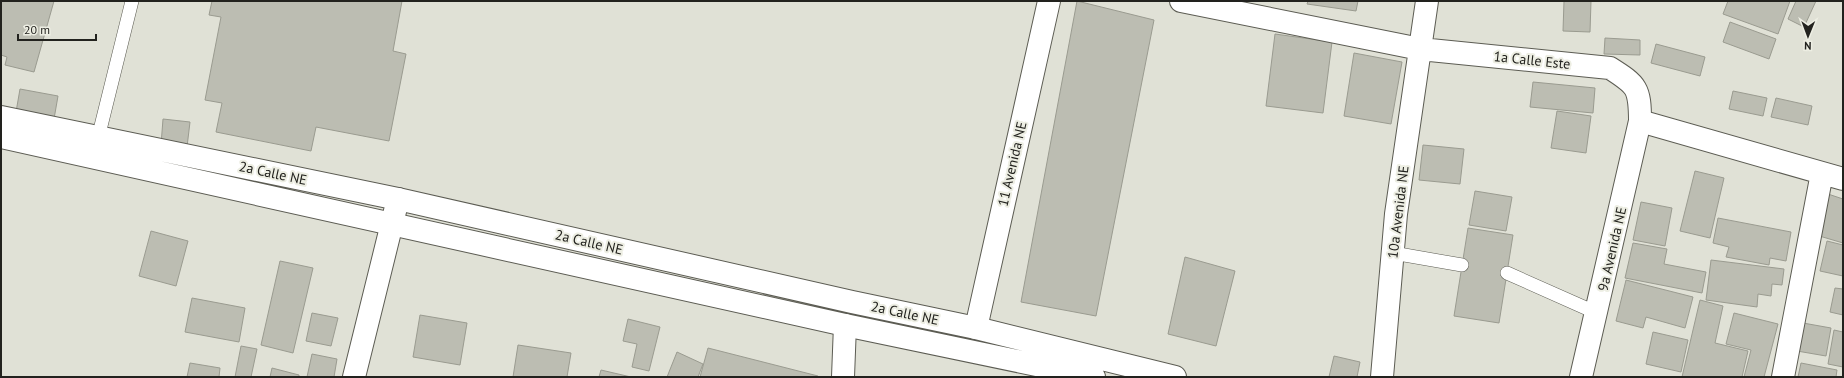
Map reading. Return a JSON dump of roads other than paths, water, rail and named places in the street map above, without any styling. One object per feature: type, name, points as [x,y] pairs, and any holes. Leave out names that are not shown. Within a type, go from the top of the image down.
[{"type":"main road","name":"11 Avenida NE","points":[[976,328],[1049,1]]},
{"type":"main road","name":"1a Calle Este","points":[[1181,1],[1420,49],[1610,68],[1632,82],[1640,99],[1640,121]]},
{"type":"main road","name":"10a Avenida NE","points":[[1382,377],[1396,214],[1427,1]]},
{"type":"main road","name":"2a Calle NE","points":[[1,117],[398,199],[852,302],[976,328],[1175,377]]},
{"type":"main road","points":[[1640,121],[1843,179]]},
{"type":"main road","name":"9a Avenida NE","points":[[1581,377],[1597,313],[1640,121]]},
{"type":"main road","name":"2a Calle NE","points":[[1,137],[845,325],[1094,377]]},
{"type":"main road","points":[[1783,377],[1822,173]]},
{"type":"main road","points":[[354,377],[398,199]]},
{"type":"main road","points":[[843,377],[845,325]]},
{"type":"lane","points":[[93,158],[132,1]]},
{"type":"lane","points":[[1393,253],[1462,265]]},
{"type":"lane","points":[[1507,273],[1597,313]]}]
